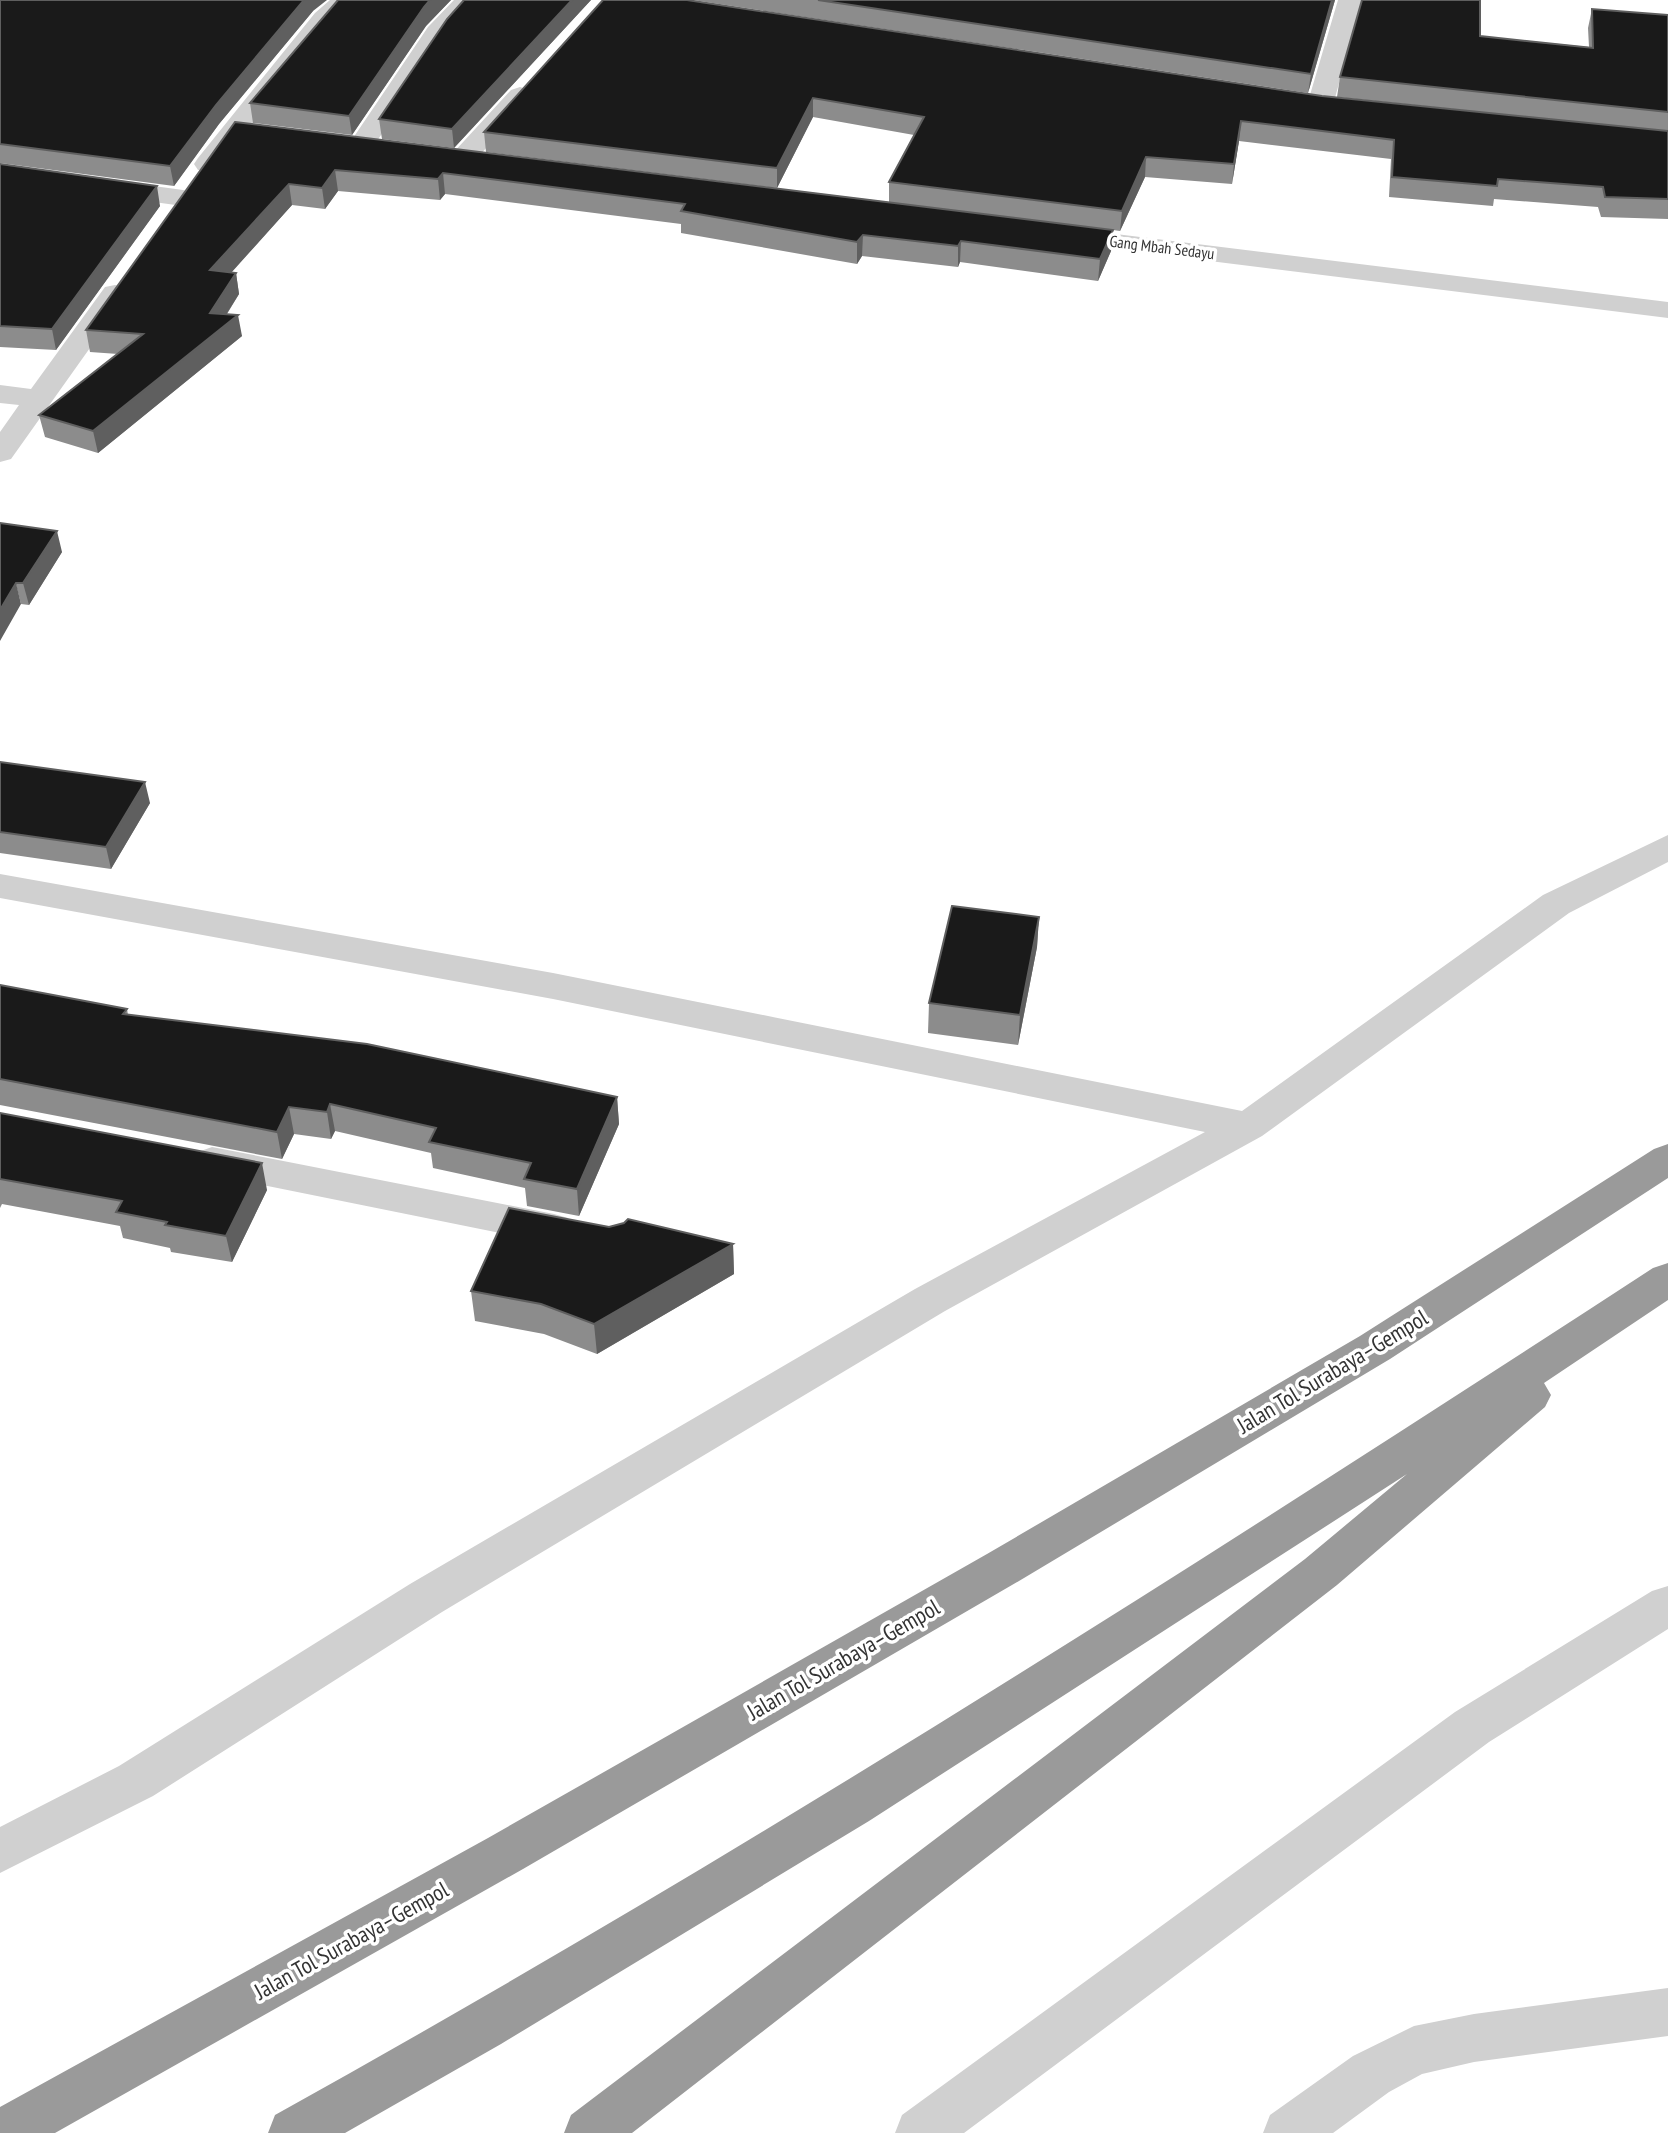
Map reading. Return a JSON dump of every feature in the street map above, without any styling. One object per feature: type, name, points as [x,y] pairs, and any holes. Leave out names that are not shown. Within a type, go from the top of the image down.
[{"type":"highway","name":"Jalan Tol Surabaya–Gempol","points":[[4,2133],[376,1927],[1336,1371],[1668,1159]]},
{"type":"highway","points":[[294,2133],[483,2027],[852,1806],[1332,1500],[1664,1282]]},
{"type":"highway","points":[[590,2133],[1321,1572],[1664,1282]]},
{"type":"street","points":[[167,220],[230,131],[324,18],[345,0]]},
{"type":"street","points":[[360,147],[437,32],[468,0]]},
{"type":"street","points":[[1320,105],[1350,0]]},
{"type":"street","points":[[489,163],[449,158],[534,80]]},
{"type":"street","points":[[1293,101],[1348,108]]},
{"type":"street","points":[[230,131],[269,136]]},
{"type":"street","points":[[0,173],[183,198]]},
{"type":"street","name":"Gang Mbah Sedayu","points":[[1040,232],[1668,310]]},
{"type":"street","points":[[0,453],[127,276]]},
{"type":"street","points":[[0,394],[41,399]]},
{"type":"street","points":[[0,1851],[136,1781],[426,1598],[918,1307],[1248,1126],[1556,904],[1668,847]]},
{"type":"street","points":[[0,886],[552,986],[1248,1126]]},
{"type":"street","points":[[177,1155],[585,1235]]},
{"type":"street","points":[[921,2133],[1472,1727],[1668,1605]]},
{"type":"street","points":[[1289,2133],[1370,2074],[1415,2052],[1474,2038],[1668,2012]]},
{"type":"building","points":[[0,0],[304,0],[216,105],[170,166],[0,144]]},
{"type":"building","points":[[338,0],[430,0],[349,116],[250,103]]},
{"type":"building","points":[[464,0],[572,0],[452,129],[379,119],[447,19]]},
{"type":"building","points":[[603,0],[687,0],[1322,96],[1668,131],[1668,199],[1605,197],[1603,187],[1498,179],[1497,186],[1392,177],[1394,140],[1241,121],[1234,164],[1146,157],[1122,211],[889,182],[924,117],[813,98],[777,168],[484,132]]},
{"type":"building","points":[[818,0],[1332,0],[1311,74]]},
{"type":"building","points":[[1362,0],[1480,0],[1480,36],[1593,48],[1592,9],[1668,15],[1668,112],[1340,77]]},
{"type":"building","points":[[235,122],[1113,230],[1100,259],[961,241],[958,246],[863,235],[857,242],[681,211],[685,204],[443,173],[438,179],[335,170],[322,188],[289,184],[210,270],[236,273],[210,313],[238,315],[93,431],[39,415],[143,334],[86,330]]},
{"type":"building","points":[[0,164],[157,186],[52,329],[0,326]]},
{"type":"building","points":[[0,523],[57,531],[23,583],[16,583],[0,610]]},
{"type":"building","points":[[0,762],[145,782],[106,847],[0,832]]},
{"type":"building","points":[[952,906],[1039,917],[1020,1015],[929,1003]]},
{"type":"building","points":[[0,985],[127,1009],[123,1014],[367,1044],[617,1097],[577,1189],[524,1179],[531,1163],[429,1142],[436,1128],[330,1104],[327,1112],[289,1107],[277,1132],[0,1079]]},
{"type":"building","points":[[0,1113],[262,1163],[226,1236],[165,1225],[167,1222],[116,1212],[122,1201],[0,1179]]},
{"type":"building","points":[[509,1208],[609,1227],[624,1223],[628,1219],[733,1244],[594,1324],[541,1304],[471,1291]]}]
